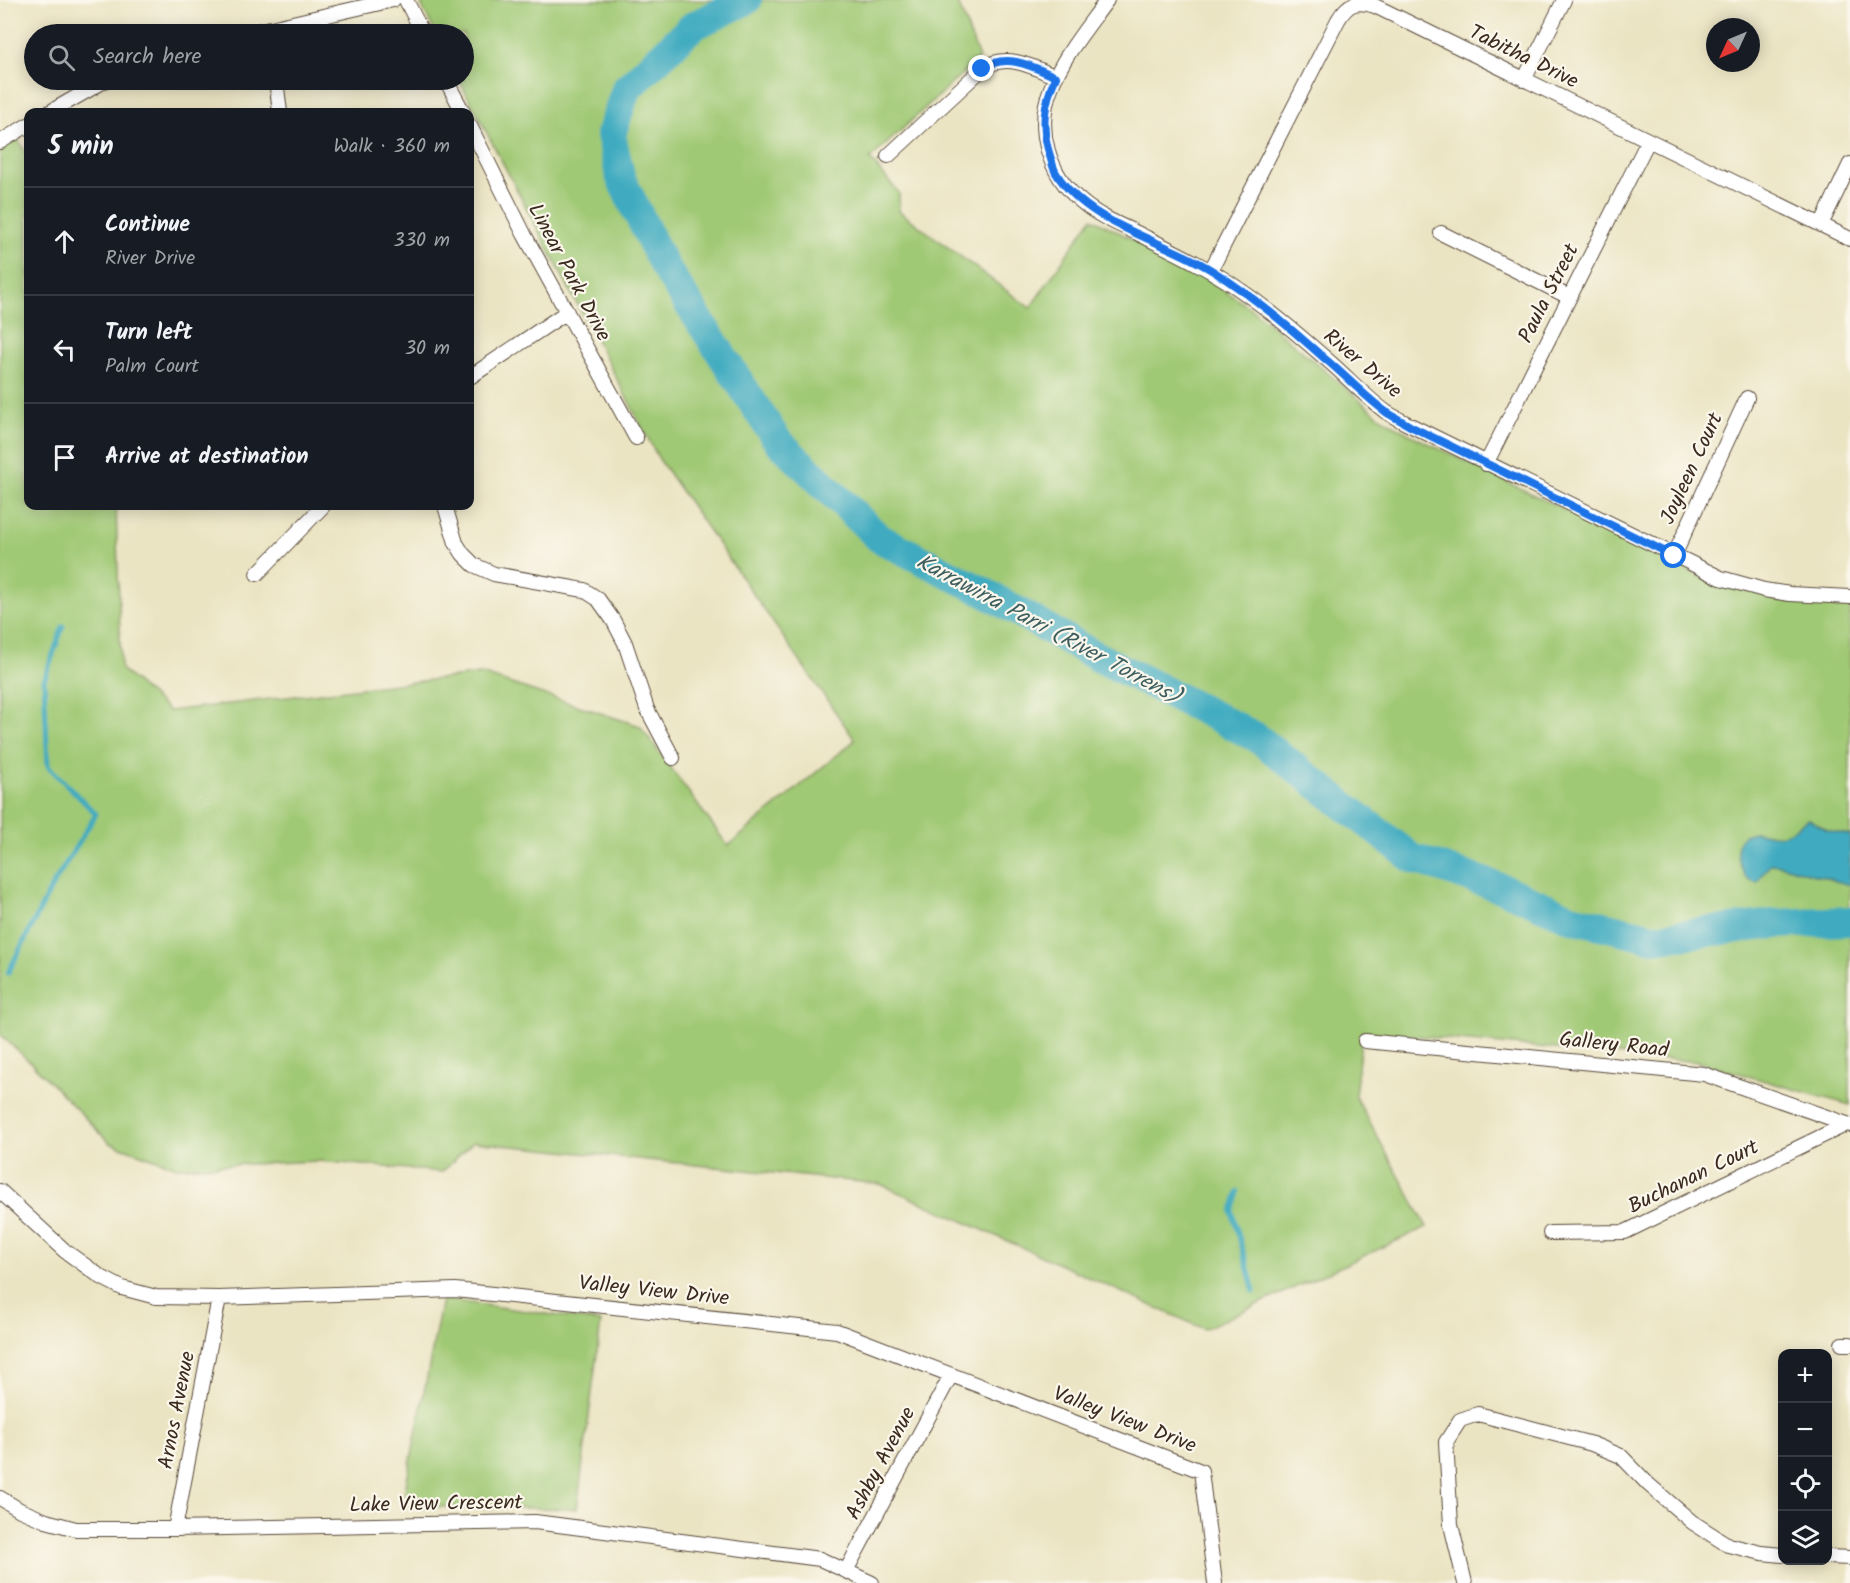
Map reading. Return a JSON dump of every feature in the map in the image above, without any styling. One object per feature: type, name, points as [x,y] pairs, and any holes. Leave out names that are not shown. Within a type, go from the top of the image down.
[{"type":"street","points":[[299,24],[393,0]]},
{"type":"street","points":[[406,0],[418,24]]},
{"type":"street","name":"River Drive","points":[[1107,0],[1062,64],[1045,106],[1044,133],[1055,172],[1082,202],[1101,215],[1211,270],[1254,299],[1386,411],[1410,426],[1721,578],[1764,590],[1790,594],[1850,597]]},
{"type":"street","points":[[1524,80],[1564,0]]},
{"type":"street","name":"Tabitha Drive","points":[[1211,270],[1338,20],[1344,10],[1353,4],[1363,2],[1850,239]]},
{"type":"street","points":[[888,156],[990,63],[1000,61],[1028,64],[1056,77]]},
{"type":"street","points":[[57,108],[88,90]]},
{"type":"street","points":[[277,90],[280,108]]},
{"type":"street","points":[[451,90],[461,108]]},
{"type":"street","points":[[0,142],[24,127]]},
{"type":"street","name":"Linear Park Drive","points":[[474,134],[524,234],[636,438]]},
{"type":"street","name":"Paula Street","points":[[1486,464],[1648,141]]},
{"type":"street","points":[[1821,225],[1850,164]]},
{"type":"street","points":[[1442,233],[1569,297]]},
{"type":"street","points":[[474,374],[567,312]]},
{"type":"street","name":"Joyleen Court","points":[[1674,556],[1747,398]]},
{"type":"street","points":[[257,574],[319,510]]},
{"type":"street","points":[[446,510],[456,543],[474,566],[494,574],[584,590],[598,599],[614,620],[625,643],[647,709],[673,758]]},
{"type":"street","name":"Gallery Road","points":[[1365,1041],[1704,1074],[1848,1124]]},
{"type":"street","name":"Buchanan Court","points":[[1550,1233],[1625,1232],[1848,1124]]},
{"type":"street","name":"Valley View Drive","points":[[0,1191],[64,1251],[101,1277],[122,1288],[156,1297],[219,1298],[455,1290],[837,1331],[1201,1471],[1215,1583]]},
{"type":"street","name":"Arnos Avenue","points":[[175,1529],[219,1298]]},
{"type":"street","name":"Ashby Avenue","points":[[846,1571],[951,1375]]},
{"type":"street","points":[[1465,1583],[1451,1525],[1446,1442],[1460,1420],[1478,1414],[1592,1444],[1621,1456],[1648,1484],[1692,1522],[1728,1545],[1778,1555]]},
{"type":"street","name":"Lake View Crescent","points":[[0,1498],[46,1521],[76,1529],[535,1522],[820,1559],[872,1583]]},
{"type":"street","points":[[1832,1557],[1850,1558]]},
{"type":"green space","points":[[419,0],[957,0],[979,58],[870,159],[899,193],[899,211],[1030,308],[1092,218],[1206,278],[1253,310],[1380,417],[1409,434],[1714,583],[1781,597],[1850,604],[1850,1105],[1699,1062],[1362,1031],[1355,1096],[1427,1227],[1204,1329],[880,1184],[473,1142],[442,1172],[318,1161],[177,1167],[110,1143],[0,1034],[0,148],[17,138],[24,149],[24,510],[116,510],[121,669],[169,711],[481,674],[640,726],[728,846],[855,740],[659,459],[464,90],[474,90],[474,24],[431,24]]},
{"type":"green space","points":[[442,1299],[601,1322],[577,1509],[402,1506]]},
{"type":"water","points":[[1809,819],[1827,830],[1850,835],[1850,885],[1771,864],[1757,883],[1745,877],[1737,849],[1741,838],[1756,832],[1784,834]]},
{"type":"waterway","name":"Karrawirra Parri (River Torrens)","points":[[747,0],[693,26],[626,89],[611,135],[621,179],[664,266],[777,440],[879,538],[982,591],[1094,655],[1256,737],[1412,858],[1504,889],[1571,918],[1653,938],[1775,924],[1850,921]]},
{"type":"waterway","points":[[8,973],[51,888],[96,814],[48,766],[44,680],[63,626]]},
{"type":"waterway","points":[[1238,1192],[1232,1211],[1254,1291]]},
{"type":"route","points":[[982,69],[990,63],[1013,62],[1028,64],[1056,77],[1045,106],[1043,125],[1045,141],[1055,172],[1082,202],[1101,215],[1211,270],[1254,299],[1386,411],[1410,426],[1674,556]]}]
